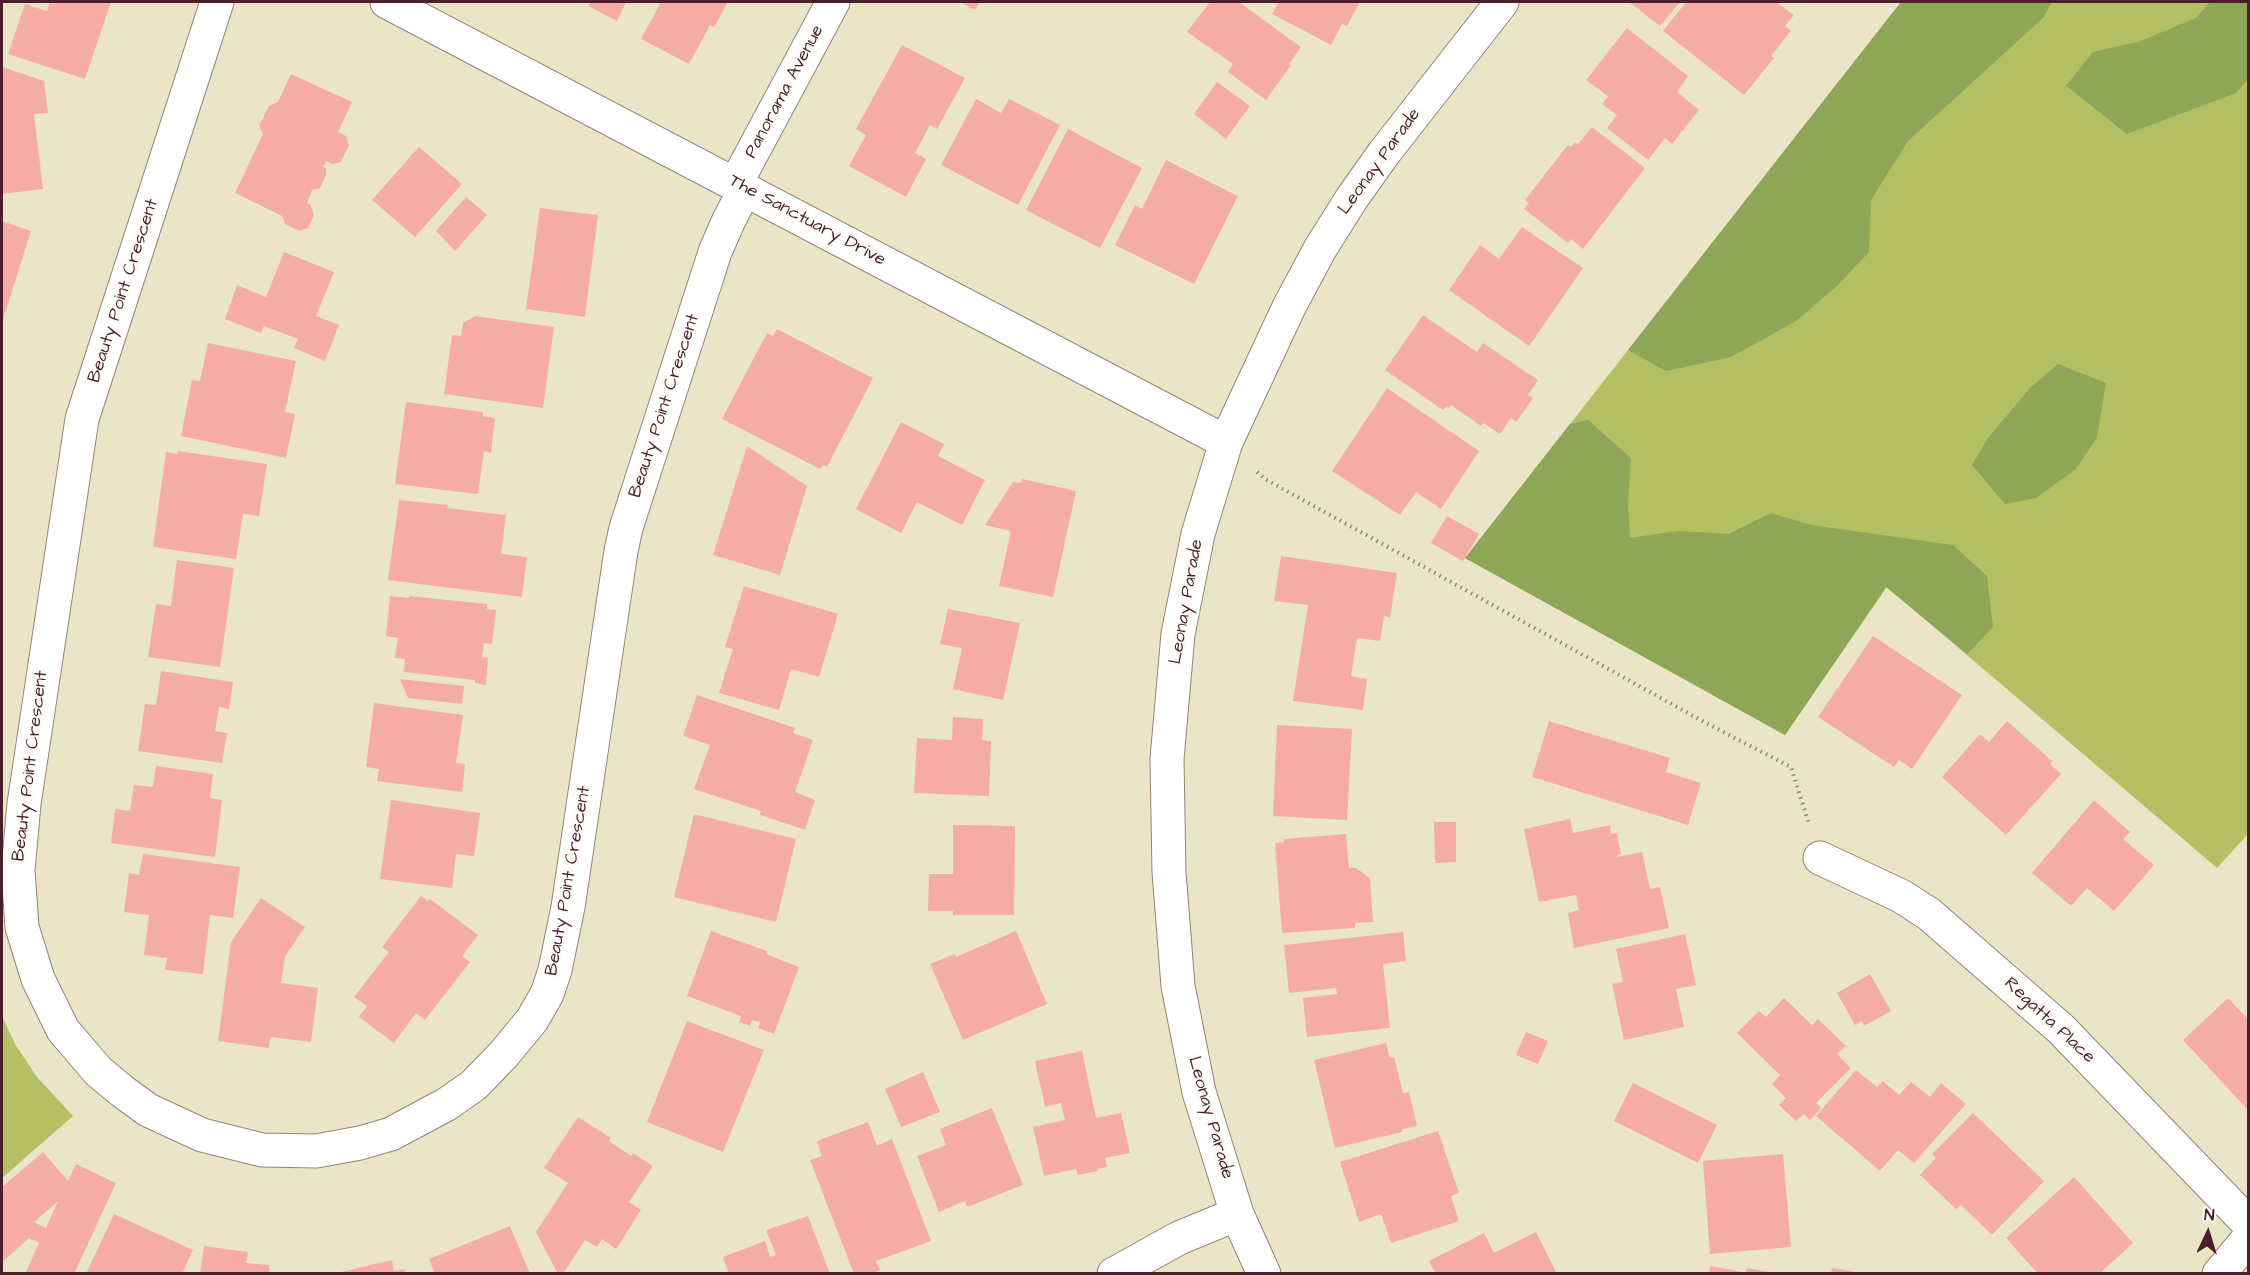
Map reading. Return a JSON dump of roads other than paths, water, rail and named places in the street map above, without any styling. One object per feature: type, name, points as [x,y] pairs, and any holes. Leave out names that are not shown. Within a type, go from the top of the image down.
[{"type":"street","name":"Beauty Point Crescent","points":[[217,2],[82,419],[24,804],[18,870],[22,927],[38,979],[63,1030],[98,1071],[122,1091],[148,1110],[202,1136],[262,1150],[316,1151],[392,1134],[447,1104],[474,1085],[532,1020],[547,994],[555,970],[568,907],[626,528],[715,252],[740,186]]},
{"type":"street","name":"The Sanctuary Drive","points":[[387,2],[1226,442]]},
{"type":"street","name":"Panorama Avenue","points":[[740,186],[833,2]]},
{"type":"street","name":"Leonay Parade","points":[[1264,1274],[1238,1214],[1198,1092],[1178,986],[1169,872],[1167,759],[1178,634],[1198,534],[1226,442],[1284,317],[1320,249],[1384,153],[1502,2]]},
{"type":"street","name":"Regatta Place","points":[[1820,858],[1901,896],[1929,914],[2061,1029],[2248,1223]]},
{"type":"street","points":[[1114,1274],[1170,1242],[1238,1214]]},
{"type":"street","points":[[2219,1274],[2248,1239]]}]
